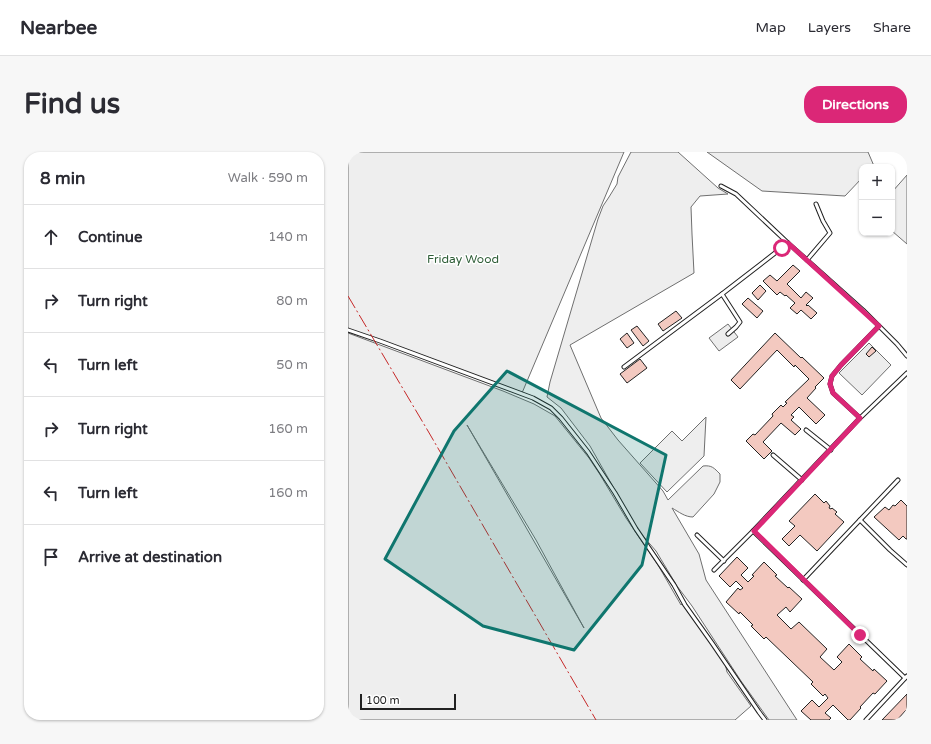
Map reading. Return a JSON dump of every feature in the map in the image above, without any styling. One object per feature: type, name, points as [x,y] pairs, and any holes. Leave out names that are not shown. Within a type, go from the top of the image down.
[{"type":"lane","points":[[721,186],[736,194],[879,326],[907,356]]},
{"type":"lane","points":[[807,260],[830,233],[816,204]]},
{"type":"lane","points":[[624,367],[788,243]]},
{"type":"lane","points":[[722,294],[740,322],[728,334]]},
{"type":"lane","points":[[860,418],[833,393],[830,384],[832,376],[841,365],[879,326]]},
{"type":"lane","points":[[348,330],[533,398],[551,408],[561,418],[588,452],[636,529],[674,585],[685,605],[765,720]]},
{"type":"lane","points":[[714,570],[754,531],[860,418],[907,373]]},
{"type":"lane","points":[[806,430],[831,450]]},
{"type":"lane","points":[[773,455],[802,480]]},
{"type":"lane","points":[[803,580],[898,480]]},
{"type":"lane","points":[[860,520],[907,565]]},
{"type":"lane","points":[[754,531],[803,580],[906,677],[866,720]]},
{"type":"lane","points":[[697,535],[724,561]]},
{"type":"highlighted area","points":[[507,371],[666,455],[642,565],[574,650],[483,626],[385,559],[454,431]]},
{"type":"green space","name":"Friday Wood","points":[[348,152],[624,152],[522,393],[348,330]]},
{"type":"green space","points":[[631,152],[678,152],[718,188],[728,194],[700,196],[691,207],[694,273],[570,345],[601,418],[618,440],[663,491],[668,500],[703,466],[713,467],[720,474],[720,482],[714,494],[693,517],[685,515],[672,508],[699,554],[706,580],[797,720],[769,720],[677,586],[656,551],[637,529],[590,446],[561,408],[547,397],[550,382],[598,219],[603,206],[617,184],[618,177]]},
{"type":"green space","points":[[707,152],[868,152],[873,164],[859,164],[859,181],[845,196],[762,191]]},
{"type":"green space","points":[[907,175],[907,244],[895,234],[895,189]]},
{"type":"green space","points":[[348,333],[503,391],[534,404],[555,416],[589,458],[626,518],[658,565],[681,605],[682,604],[725,663],[727,672],[751,706],[735,720],[348,720]],"holes":[[[467,425],[536,540],[584,628]]]},
{"type":"green space","points":[[706,417],[704,456],[667,492],[640,463],[672,431],[682,441]]},
{"type":"shaded area","points":[[728,324],[738,337],[719,351],[709,338]]},
{"type":"shaded area","points":[[869,343],[891,365],[862,395],[839,373]]},
{"type":"building","points":[[793,265],[800,271],[787,284],[801,298],[806,292],[813,298],[806,305],[817,313],[811,319],[801,310],[797,314],[790,308],[795,303],[780,292],[777,295],[763,281],[770,275],[777,281]]},
{"type":"building","points":[[760,285],[766,291],[758,300],[752,293]]},
{"type":"building","points":[[748,298],[763,311],[757,318],[742,304]]},
{"type":"building","points":[[676,311],[682,318],[663,331],[658,324]]},
{"type":"building","points":[[637,326],[649,341],[643,346],[631,330]]},
{"type":"building","points":[[627,333],[634,343],[627,348],[620,339]]},
{"type":"building","points":[[775,333],[824,378],[807,398],[825,415],[816,424],[799,407],[791,415],[794,417],[791,420],[801,429],[795,435],[781,423],[763,442],[772,451],[764,459],[746,441],[753,434],[755,435],[773,416],[772,414],[781,405],[783,407],[787,403],[785,402],[809,379],[777,350],[740,389],[731,380]]},
{"type":"building","points":[[872,347],[876,351],[869,357],[866,354]]},
{"type":"building","points":[[640,359],[647,368],[627,383],[620,374]]},
{"type":"building","points":[[815,494],[824,503],[826,501],[830,506],[829,508],[832,508],[837,512],[835,514],[844,522],[817,551],[800,535],[789,546],[782,539],[795,526],[789,521]]},
{"type":"building","points":[[901,500],[907,506],[907,539],[903,536],[899,540],[874,517],[885,507],[889,510],[893,505],[895,506]]},
{"type":"building","points":[[737,557],[748,568],[741,575],[748,582],[754,576],[752,575],[764,562],[777,575],[775,576],[802,599],[790,612],[786,607],[777,615],[791,629],[799,622],[827,649],[820,657],[834,670],[842,662],[837,657],[849,644],[862,657],[860,659],[887,681],[875,694],[873,693],[850,720],[848,720],[833,705],[825,713],[831,718],[829,720],[811,720],[801,711],[812,700],[819,707],[828,698],[825,694],[823,696],[811,684],[813,682],[766,637],[764,639],[740,612],[739,614],[726,602],[738,588],[740,590],[743,588],[736,581],[730,587],[719,576]]},
{"type":"building","points":[[907,694],[907,709],[897,720],[882,720]]},
{"type":"power","points":[[348,296],[596,720]]},
{"type":"route","points":[[782,248],[788,243],[879,326],[841,365],[832,376],[830,384],[833,393],[860,418],[754,531],[860,635]]}]
